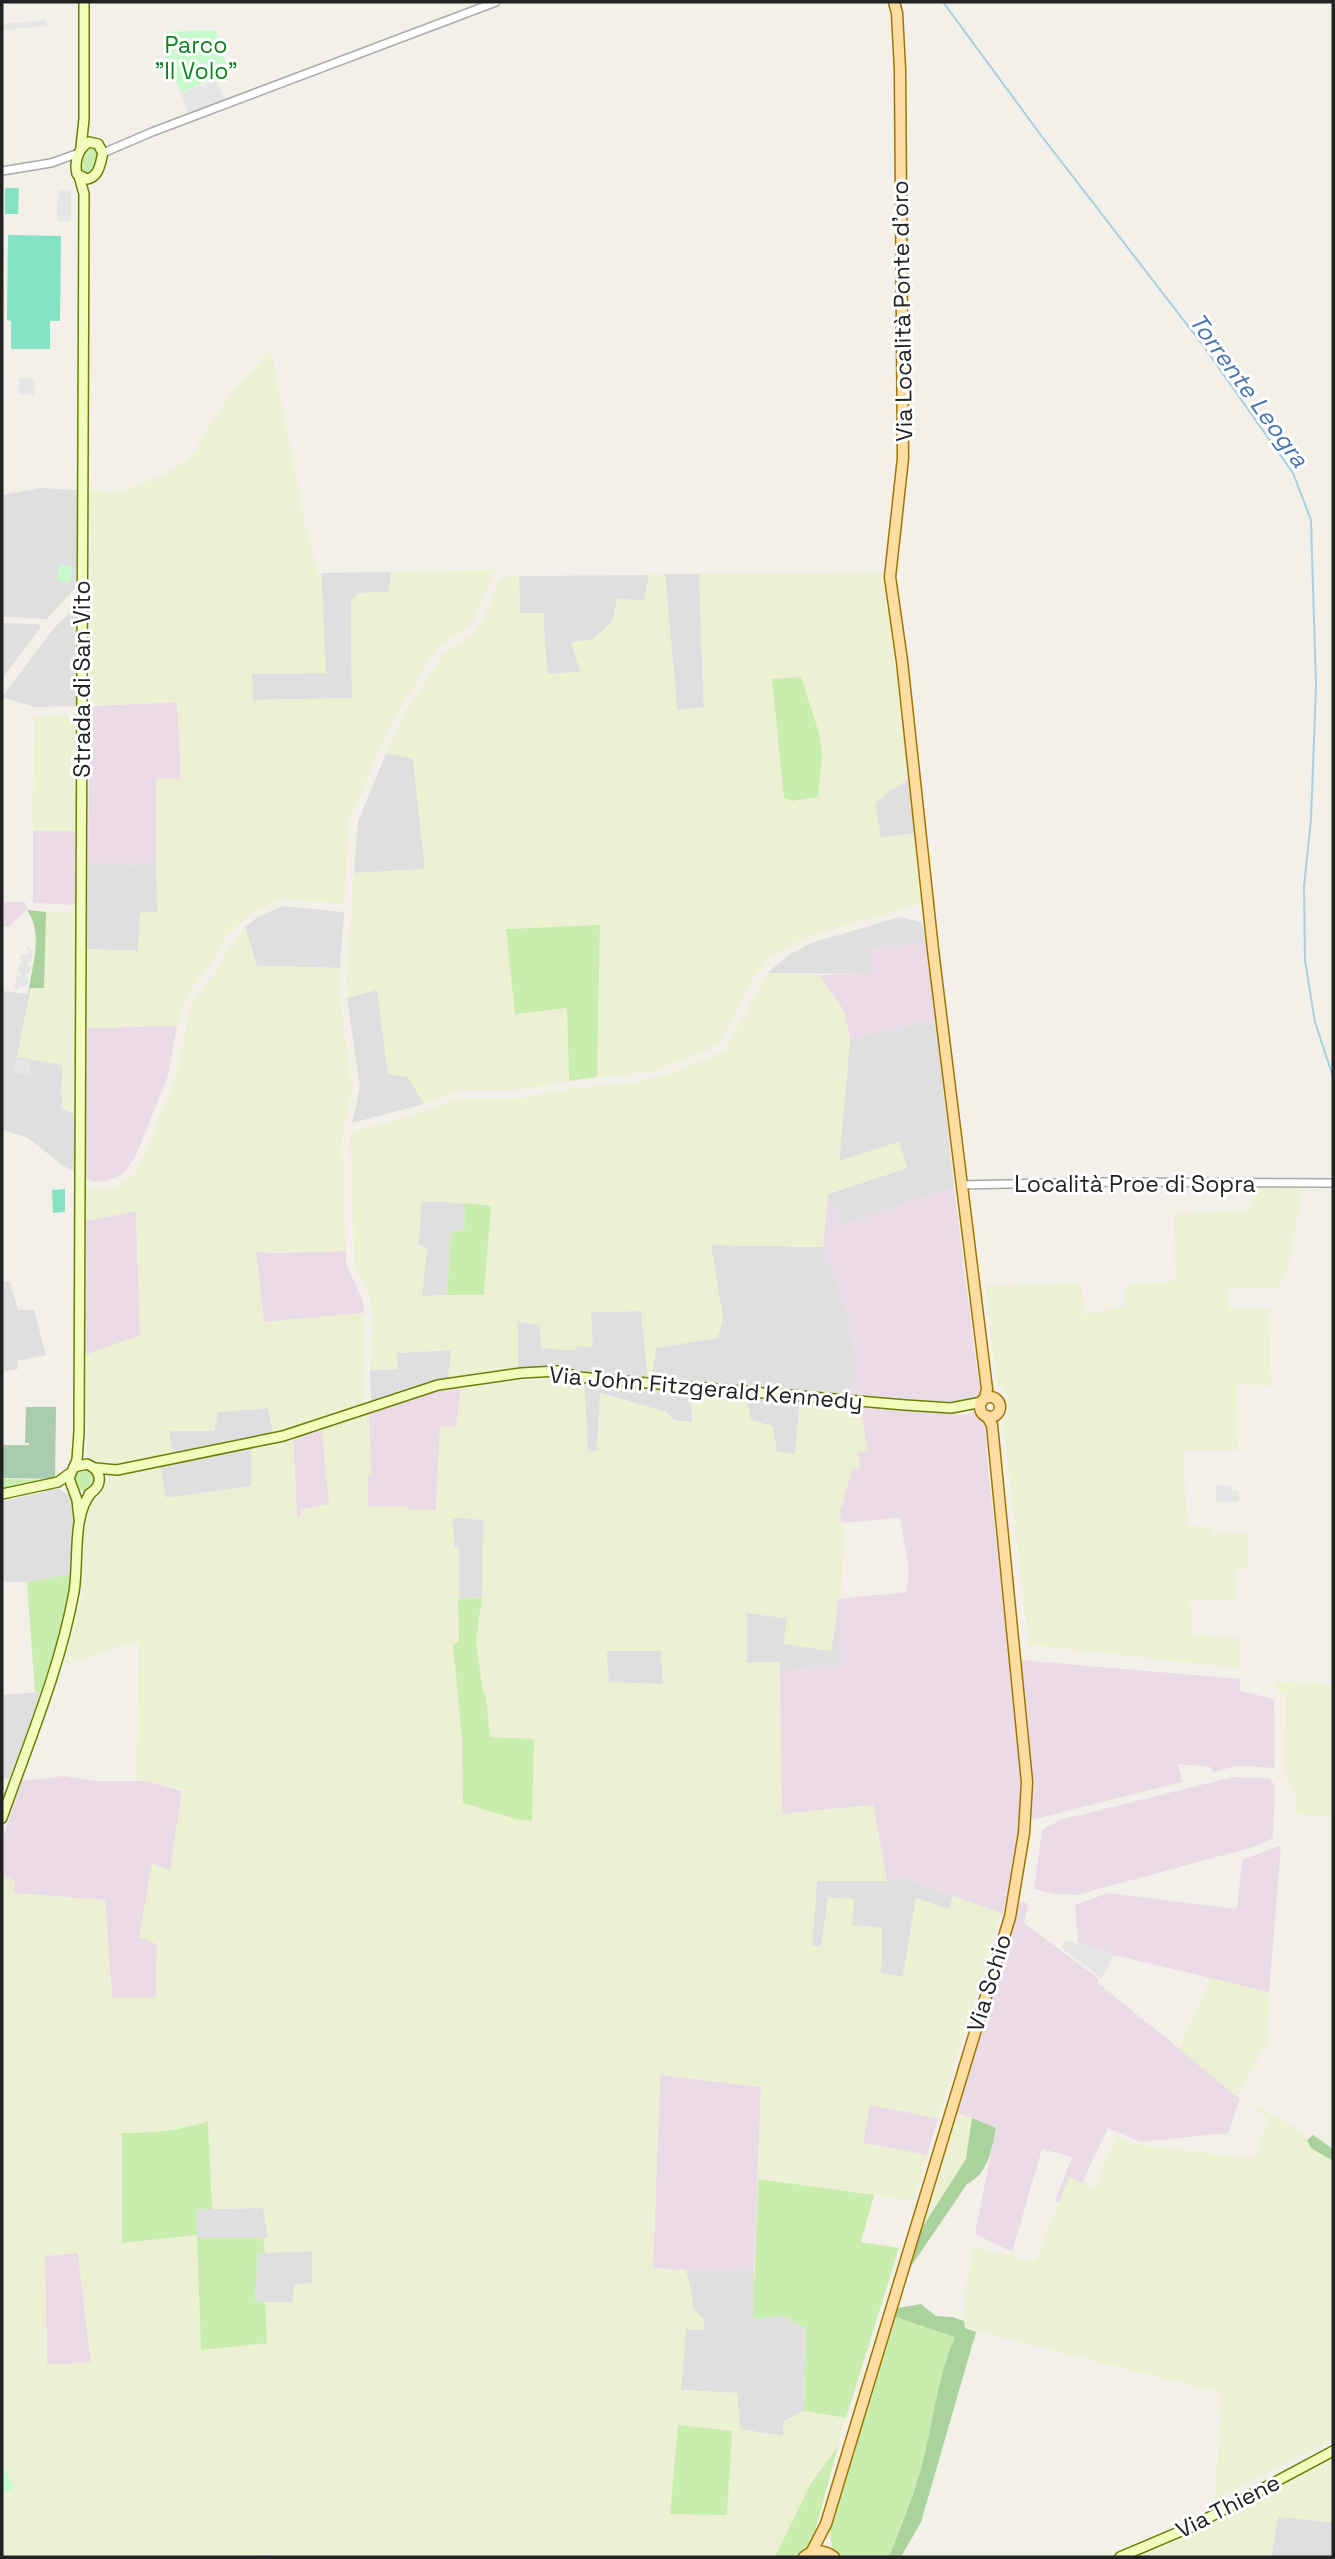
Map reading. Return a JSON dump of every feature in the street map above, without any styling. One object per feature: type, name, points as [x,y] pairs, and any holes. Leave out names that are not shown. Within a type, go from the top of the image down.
[{"type":"main road","points":[[84,2],[84,119],[77,173],[91,179]]},
{"type":"main road","name":"Via Località Ponte d'oro","points":[[894,2],[900,70],[903,458],[890,566],[961,1185]]},
{"type":"main road","points":[[83,194],[97,172],[99,147],[88,133],[84,119]]},
{"type":"main road","points":[[80,150],[89,142],[99,147]]},
{"type":"main road","name":"Strada di San Vito","points":[[77,173],[83,194],[79,1432]]},
{"type":"main road","name":"Via Schio","points":[[808,2555],[825,2524],[1010,1917],[1024,1833],[1026,1769],[961,1185]]},
{"type":"main road","name":"Via John Fitzgerald Kennedy","points":[[93,1467],[117,1470],[283,1436],[411,1392],[438,1385],[521,1373],[558,1371],[578,1377],[884,1404],[951,1408],[986,1406]]},
{"type":"main road","points":[[2,1818],[52,1674],[69,1613],[76,1574],[82,1506],[100,1482],[82,1447],[79,1432]]},
{"type":"main road","points":[[79,1432],[69,1478],[79,1518]]},
{"type":"main road","points":[[2,1494],[65,1479],[72,1470],[83,1464],[93,1467]]},
{"type":"main road","name":"Via John Fitzgerald Kennedy","points":[[100,1482],[117,1470]]},
{"type":"main road","points":[[48,1484],[73,1490],[81,1495],[91,1493]]},
{"type":"main road","name":"Via Thiene","points":[[1120,2557],[1193,2526],[1333,2451]]},
{"type":"main road","points":[[825,2524],[833,2556]]},
{"type":"main road","points":[[808,2555],[821,2551],[833,2556]]},
{"type":"street","points":[[99,147],[122,144],[496,2]]},
{"type":"street","points":[[2,171],[51,163],[80,150]]},
{"type":"street","points":[[51,163],[67,165],[77,173]]},
{"type":"street","name":"Località Proe di Sopra","points":[[961,1185],[1106,1182],[1333,1183]]},
{"type":"shaded area","points":[[46,20],[47,26],[2,30],[2,24]]},
{"type":"shaded area","points":[[217,79],[225,101],[189,116],[181,94]]},
{"type":"shaded area","points":[[58,190],[71,190],[71,221],[57,221]]},
{"type":"shaded area","points":[[19,378],[34,379],[34,395],[18,394]]},
{"type":"shaded area","points":[[41,488],[78,490],[76,587],[47,619],[2,617],[2,495]]},
{"type":"shaded area","points":[[391,572],[389,592],[360,593],[351,600],[352,698],[253,700],[252,674],[325,672],[321,573]]},
{"type":"shaded area","points":[[665,574],[699,574],[704,708],[677,710]]},
{"type":"shaded area","points":[[649,575],[645,600],[591,640],[577,659],[580,672],[547,674],[543,614],[520,613],[519,576]]},
{"type":"shaded area","points":[[81,605],[81,706],[35,707],[2,697],[53,629],[75,607]]},
{"type":"shaded area","points":[[2,623],[39,624],[41,627],[2,679]]},
{"type":"shaded area","points":[[177,702],[181,779],[156,780],[156,865],[88,864],[90,706]]},
{"type":"shaded area","points":[[386,753],[413,758],[425,870],[354,873],[358,822]]},
{"type":"shaded area","points":[[909,778],[915,833],[880,838],[875,802]]},
{"type":"shaded area","points":[[33,831],[79,831],[78,905],[33,903]]},
{"type":"shaded area","points":[[88,864],[156,865],[158,912],[140,913],[138,951],[87,949]]},
{"type":"shaded area","points":[[2,902],[25,902],[27,910],[8,927],[2,927]]},
{"type":"shaded area","points":[[282,906],[344,912],[340,968],[257,966],[245,927]]},
{"type":"shaded area","points":[[900,917],[921,922],[927,942],[871,949],[871,974],[767,973],[789,955],[811,943]]},
{"type":"shaded area","points":[[927,942],[936,1020],[850,1039],[844,1011],[819,975],[871,974],[871,949]]},
{"type":"shaded area","points":[[26,946],[33,950],[31,962],[28,961],[27,965],[31,966],[29,973],[25,973],[25,977],[29,978],[27,987],[19,986],[18,990],[14,989],[17,975],[20,976],[21,973],[17,971],[19,963],[23,964],[21,954],[29,955]]},
{"type":"shaded area","points":[[29,988],[17,1057],[63,1065],[61,1095],[77,1115],[76,1173],[28,1138],[2,1130],[2,991],[27,994]]},
{"type":"shaded area","points":[[377,989],[388,1074],[408,1077],[424,1104],[352,1123],[360,1087],[347,998]]},
{"type":"shaded area","points":[[936,1020],[954,1187],[842,1226],[828,1194],[907,1168],[899,1142],[839,1162],[850,1039]]},
{"type":"shaded area","points":[[177,1026],[168,1076],[136,1155],[119,1176],[104,1182],[91,1181],[86,1178],[87,1028]]},
{"type":"shaded area","points":[[16,1058],[31,1061],[29,1075],[14,1072]]},
{"type":"shaded area","points":[[954,1187],[983,1402],[849,1397],[857,1375],[849,1315],[823,1247],[828,1194],[842,1226]]},
{"type":"shaded area","points":[[422,1202],[465,1203],[464,1231],[451,1232],[447,1295],[422,1296],[427,1248],[418,1245]]},
{"type":"shaded area","points":[[136,1211],[140,1336],[85,1355],[86,1221]]},
{"type":"shaded area","points":[[710,1245],[823,1247],[849,1315],[857,1375],[849,1397],[651,1379],[656,1348],[723,1319]]},
{"type":"shaded area","points":[[346,1251],[346,1264],[362,1299],[364,1313],[264,1322],[256,1252]]},
{"type":"shaded area","points":[[10,1281],[18,1310],[34,1310],[46,1355],[17,1361],[18,1369],[2,1372],[2,1282]]},
{"type":"shaded area","points":[[641,1311],[648,1379],[548,1371],[518,1372],[517,1321],[540,1325],[541,1342],[575,1350],[591,1312]]},
{"type":"shaded area","points":[[452,1350],[448,1379],[411,1387],[371,1403],[370,1370],[397,1369],[397,1353]]},
{"type":"shaded area","points":[[584,1382],[691,1391],[692,1422],[675,1420],[666,1412],[601,1393],[597,1451],[587,1451]]},
{"type":"shaded area","points":[[461,1386],[456,1427],[440,1428],[436,1510],[367,1509],[369,1412],[430,1390]]},
{"type":"shaded area","points":[[746,1396],[800,1400],[795,1455],[777,1452],[772,1426],[751,1420]]},
{"type":"shaded area","points":[[860,1406],[964,1415],[984,1410],[1022,1789],[1014,1867],[1002,1915],[904,1877],[887,1881],[873,1805],[782,1814],[780,1671],[843,1665],[836,1621],[838,1599],[906,1592],[909,1571],[900,1518],[841,1523],[840,1511],[858,1451],[867,1450]]},
{"type":"shaded area","points":[[268,1408],[273,1433],[173,1456],[168,1431],[214,1431],[217,1412]]},
{"type":"shaded area","points":[[324,1427],[331,1512],[297,1517],[293,1436]]},
{"type":"shaded area","points":[[251,1447],[252,1486],[166,1498],[159,1467]]},
{"type":"shaded area","points":[[1216,1485],[1231,1486],[1232,1491],[1239,1491],[1239,1502],[1216,1501]]},
{"type":"shaded area","points":[[46,1489],[60,1489],[71,1497],[76,1551],[74,1574],[39,1582],[2,1582],[2,1501],[42,1493]]},
{"type":"shaded area","points":[[452,1517],[484,1520],[486,1597],[458,1599]]},
{"type":"shaded area","points":[[747,1613],[786,1618],[831,1651],[836,1621],[844,1665],[780,1671],[779,1662],[747,1663]]},
{"type":"shaded area","points":[[606,1651],[661,1651],[663,1684],[609,1683]]},
{"type":"shaded area","points":[[1020,1660],[1240,1679],[1240,1691],[1274,1699],[1275,1768],[1237,1766],[1213,1772],[1210,1767],[1178,1764],[1182,1782],[1032,1820],[1030,1751]]},
{"type":"shaded area","points":[[41,1692],[26,1739],[9,1778],[2,1780],[2,1695]]},
{"type":"shaded area","points":[[64,1776],[95,1781],[145,1781],[182,1791],[170,1871],[152,1865],[140,1937],[157,1944],[156,1997],[112,1997],[105,1900],[13,1893],[15,1881],[2,1876],[2,1841],[22,1781]]},
{"type":"shaded area","points":[[1233,1777],[1270,1778],[1275,1786],[1273,1838],[1253,1847],[1077,1895],[1034,1889],[1042,1830],[1060,1820]]},
{"type":"shaded area","points":[[1281,1845],[1269,1992],[1114,1955],[1112,1957],[1078,1943],[1075,1905],[1108,1893],[1237,1909],[1242,1860]]},
{"type":"shaded area","points":[[904,1877],[954,1897],[950,1909],[916,1899],[903,1977],[880,1973],[882,1929],[851,1925],[854,1900],[821,1946],[812,1946],[817,1880],[892,1880]]},
{"type":"shaded area","points":[[1018,1900],[1028,1904],[1024,1923],[1098,1978],[1098,1983],[1240,2098],[1228,2133],[1141,2142],[1108,2128],[1072,2204],[1055,2201],[1072,2157],[1042,2149],[1012,2252],[975,2234],[996,2128],[952,2111]]},
{"type":"shaded area","points":[[1065,1940],[1114,1953],[1102,1979],[1062,1948]]},
{"type":"shaded area","points":[[660,2074],[761,2087],[754,2268],[653,2268]]},
{"type":"shaded area","points":[[870,2105],[938,2118],[927,2155],[862,2143]]},
{"type":"shaded area","points":[[264,2208],[268,2238],[197,2238],[197,2209]]},
{"type":"shaded area","points":[[312,2251],[312,2283],[293,2303],[255,2302],[258,2253]]},
{"type":"shaded area","points":[[78,2253],[91,2363],[47,2365],[45,2255]]},
{"type":"shaded area","points":[[754,2268],[753,2319],[783,2316],[806,2329],[804,2411],[784,2421],[783,2436],[740,2429],[737,2393],[681,2390],[686,2329],[694,2308],[686,2270]]},
{"type":"shaded area","points":[[1278,2517],[1333,2522],[1333,2557],[1271,2557]]},
{"type":"green space","name":"Parco \"Il Volo\"","points":[[215,30],[229,71],[181,93],[164,50],[166,32]]},
{"type":"green space","points":[[91,145],[98,149],[97,159],[90,174],[84,174],[80,171],[81,160]]},
{"type":"green space","points":[[5,188],[19,188],[18,214],[5,214]]},
{"type":"green space","points":[[8,235],[61,236],[60,321],[50,321],[50,349],[11,349],[11,321],[7,320]]},
{"type":"green space","points":[[271,349],[306,527],[318,573],[321,573],[326,673],[252,674],[253,700],[352,698],[351,600],[360,593],[389,592],[391,572],[502,569],[493,573],[476,617],[470,625],[435,651],[388,729],[350,820],[345,904],[281,899],[251,913],[227,936],[189,993],[177,1026],[87,1028],[87,949],[138,951],[140,913],[158,912],[156,779],[181,779],[177,702],[90,706],[91,538],[88,491],[118,493],[164,475],[188,460],[230,395]]},
{"type":"green space","points":[[60,564],[73,567],[70,582],[57,580]]},
{"type":"green space","points":[[885,573],[909,778],[875,803],[881,838],[915,833],[923,903],[809,936],[785,948],[768,960],[753,979],[720,1044],[650,1072],[597,1077],[600,926],[507,929],[567,1008],[569,1081],[520,1090],[459,1090],[424,1104],[408,1077],[388,1074],[377,990],[347,998],[354,873],[425,869],[413,759],[386,753],[407,710],[441,656],[471,636],[483,620],[500,578],[519,576],[520,613],[543,613],[547,674],[580,672],[571,642],[592,640],[612,622],[617,599],[644,600],[649,575],[665,574],[677,710],[704,707],[699,574]]},
{"type":"green space","points":[[801,677],[819,733],[822,755],[818,797],[792,801],[784,798],[772,679]]},
{"type":"green space","points":[[80,714],[79,831],[33,831],[34,717]]},
{"type":"green space","points":[[27,910],[46,912],[44,988],[29,988],[36,938],[35,928]]},
{"type":"green space","points":[[46,912],[78,913],[77,1115],[62,1109],[62,1065],[17,1057],[31,988],[44,988]]},
{"type":"green space","points":[[600,925],[597,1077],[569,1081],[567,1008],[515,1014],[506,929]]},
{"type":"green space","points":[[245,927],[257,966],[340,968],[340,1000],[352,1087],[341,1145],[346,1251],[256,1252],[264,1322],[364,1313],[363,1405],[273,1433],[268,1408],[218,1412],[214,1431],[169,1431],[173,1456],[127,1467],[96,1464],[87,1454],[85,1355],[140,1335],[136,1211],[86,1221],[86,1187],[95,1190],[115,1188],[132,1176],[143,1159],[175,1079],[190,1010],[233,941]]},
{"type":"green space","points":[[767,973],[819,975],[844,1011],[850,1039],[839,1161],[899,1142],[907,1168],[828,1194],[823,1247],[711,1245],[723,1319],[717,1338],[656,1348],[651,1379],[648,1379],[641,1311],[591,1312],[593,1347],[575,1346],[575,1351],[541,1348],[540,1325],[518,1321],[518,1372],[448,1379],[451,1350],[397,1353],[398,1369],[370,1370],[373,1320],[370,1297],[354,1262],[352,1166],[349,1146],[351,1132],[412,1116],[461,1098],[521,1098],[573,1088],[634,1083],[672,1073],[726,1049]],"holes":[[[422,1202],[491,1206],[484,1295],[422,1296],[427,1248],[418,1245]]]},
{"type":"green space","points":[[1255,1183],[1303,1187],[1290,1259],[1280,1287],[1227,1289],[1229,1308],[1269,1309],[1271,1386],[1236,1384],[1238,1450],[1184,1450],[1187,1526],[1211,1527],[1213,1533],[1249,1534],[1249,1567],[1235,1570],[1236,1601],[1190,1599],[1193,1635],[1239,1638],[1240,1668],[1029,1645],[1003,1421],[1010,1410],[1008,1395],[997,1382],[985,1286],[1081,1283],[1084,1315],[1124,1306],[1124,1285],[1175,1281],[1174,1214],[1252,1210]]},
{"type":"green space","points":[[65,1189],[65,1212],[53,1213],[52,1190]]},
{"type":"green space","points":[[465,1203],[491,1206],[484,1295],[447,1295],[451,1232],[464,1230]]},
{"type":"green space","points":[[547,1379],[584,1382],[588,1451],[597,1451],[600,1393],[666,1412],[675,1421],[692,1422],[691,1391],[746,1396],[751,1420],[772,1426],[777,1452],[795,1454],[800,1400],[860,1406],[867,1450],[858,1452],[861,1468],[852,1469],[840,1511],[841,1522],[844,1522],[841,1599],[838,1600],[831,1651],[784,1644],[786,1618],[747,1613],[747,1663],[779,1662],[782,1814],[873,1805],[887,1881],[817,1881],[812,1946],[821,1946],[828,1897],[854,1899],[852,1925],[882,1928],[881,1973],[903,1977],[916,1898],[949,1909],[953,1896],[1001,1913],[938,2118],[870,2105],[863,2143],[927,2155],[913,2201],[758,2179],[761,2087],[660,2075],[653,2268],[686,2270],[694,2308],[704,2320],[703,2330],[686,2329],[681,2390],[737,2393],[740,2428],[746,2431],[783,2436],[784,2421],[804,2411],[846,2418],[838,2446],[810,2485],[775,2557],[273,2557],[272,2553],[217,2557],[2,2557],[2,2492],[13,2490],[13,2484],[2,2464],[2,1876],[15,1881],[13,1893],[105,1900],[112,1997],[156,1997],[157,1944],[139,1937],[152,1864],[170,1870],[183,1790],[137,1776],[138,1641],[63,1666],[81,1599],[84,1571],[80,1570],[82,1517],[91,1500],[109,1479],[160,1465],[166,1498],[251,1487],[251,1445],[293,1436],[297,1517],[301,1516],[301,1509],[329,1504],[321,1426],[369,1410],[371,1474],[368,1475],[368,1507],[407,1506],[407,1509],[436,1510],[440,1427],[456,1427],[461,1386]],"holes":[[[453,1517],[483,1520],[482,1600],[459,1606],[459,1548],[454,1547]],[[606,1651],[661,1651],[663,1684],[609,1682]],[[208,2122],[212,2209],[263,2208],[268,2238],[263,2238],[265,2253],[312,2251],[312,2283],[295,2284],[292,2303],[265,2302],[266,2343],[201,2349],[197,2235],[122,2243],[122,2134],[192,2127]],[[78,2253],[91,2362],[47,2365],[45,2256]]]},
{"type":"green space","points":[[26,1407],[56,1407],[55,1479],[2,1478],[2,1445],[29,1445],[25,1443]]},
{"type":"green space","points":[[84,1469],[92,1472],[95,1480],[92,1488],[84,1491],[76,1488],[73,1480],[76,1472]]},
{"type":"green space","points":[[2,1479],[54,1480],[2,1491]]},
{"type":"green space","points":[[74,1574],[67,1611],[41,1692],[35,1692],[27,1582]]},
{"type":"green space","points":[[482,1598],[476,1642],[490,1737],[534,1739],[532,1821],[516,1819],[463,1803],[462,1737],[453,1646],[459,1641],[458,1599]]},
{"type":"green space","points":[[1278,1682],[1333,1685],[1333,1817],[1295,1814],[1295,1793],[1285,1773],[1286,1696],[1276,1689]]},
{"type":"green space","points":[[1211,1978],[1269,1992],[1267,2043],[1237,2097],[1179,2049]]},
{"type":"green space","points":[[1244,2098],[1302,2132],[1311,2147],[1333,2161],[1333,2439],[1215,2501],[1222,2393],[965,2328],[964,2295],[974,2247],[1035,2262],[1069,2177],[1095,2188],[1116,2135],[1135,2144],[1254,2159],[1268,2119]]},
{"type":"green space","points":[[952,2111],[972,2118],[966,2159],[911,2245]]},
{"type":"green space","points":[[972,2118],[996,2128],[988,2160],[980,2174],[967,2184],[899,2284],[911,2245],[966,2159]]},
{"type":"green space","points":[[208,2121],[212,2209],[197,2209],[197,2235],[122,2243],[122,2133],[166,2131]]},
{"type":"green space","points":[[1313,2135],[1333,2149],[1333,2161],[1311,2148],[1307,2140]]},
{"type":"green space","points":[[758,2179],[874,2195],[861,2242],[899,2248],[846,2418],[804,2411],[806,2329],[783,2316],[753,2319]]},
{"type":"green space","points":[[197,2238],[263,2238],[265,2253],[258,2254],[255,2301],[265,2302],[267,2343],[201,2350]]},
{"type":"green space","points":[[921,2304],[936,2316],[964,2321],[965,2328],[976,2332],[921,2522],[901,2557],[889,2557],[919,2476],[941,2378],[955,2337],[890,2315],[892,2309]]},
{"type":"green space","points":[[890,2315],[956,2337],[941,2380],[917,2480],[889,2557],[841,2557],[833,2549],[828,2525]]},
{"type":"green space","points":[[678,2425],[732,2431],[727,2515],[670,2514]]},
{"type":"green space","points":[[838,2446],[808,2557],[775,2557],[810,2485]]},
{"type":"green space","points":[[1333,2452],[1333,2522],[1278,2517],[1271,2557],[1122,2557]]},
{"type":"green space","points":[[2,2464],[13,2484],[13,2490],[2,2492]]},
{"type":"waterway","name":"Torrente Leogra","points":[[943,2],[1040,134],[1202,344],[1293,473],[1311,520],[1316,686],[1311,820],[1304,886],[1305,960],[1315,1022],[1333,1077]]}]
